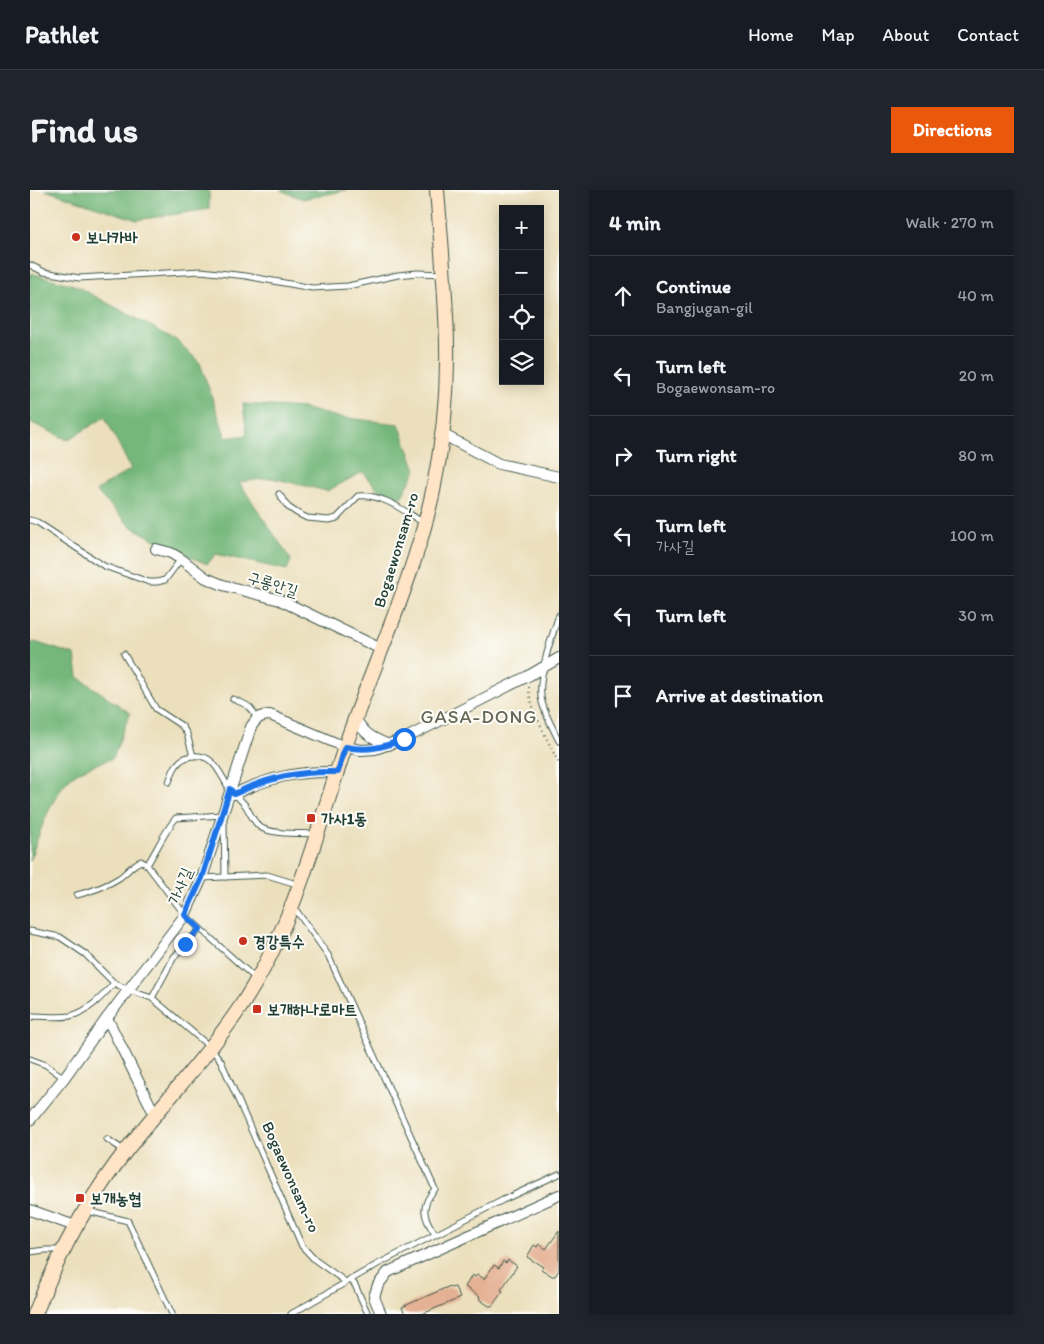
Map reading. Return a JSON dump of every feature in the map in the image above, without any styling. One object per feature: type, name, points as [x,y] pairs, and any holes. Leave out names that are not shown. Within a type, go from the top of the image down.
[{"type":"main road","name":"Bogaewonsam-ro","points":[[35,1314],[62,1250],[85,1210],[126,1151],[239,1009],[270,957],[293,906],[355,718],[403,592],[434,486],[442,434],[447,378],[447,345],[437,190]]},
{"type":"street","points":[[442,434],[499,464],[559,476]]},
{"type":"street","name":"구롱안길","points":[[156,549],[171,553],[206,578],[223,585],[280,600],[381,649]]},
{"type":"street","points":[[256,720],[263,715],[270,715],[345,747],[361,750],[389,745],[522,679],[559,658]]},
{"type":"street","points":[[355,718],[368,735],[389,745]]},
{"type":"street","name":"가사길","points":[[30,1120],[64,1078],[185,915],[202,878],[222,813],[232,791],[251,727],[256,720]]},
{"type":"street","points":[[232,791],[278,777],[316,771],[338,772]]},
{"type":"street","points":[[107,1018],[155,1115]]},
{"type":"street","points":[[382,1314],[374,1297],[378,1285],[388,1272],[559,1195]]},
{"type":"street","points":[[30,1210],[75,1226]]},
{"type":"lane","points":[[30,265],[44,272],[78,278],[201,271],[220,272],[312,288],[348,286],[398,274],[443,274]]},
{"type":"lane","points":[[559,476],[559,484]]},
{"type":"lane","points":[[279,494],[288,507],[307,518],[330,520],[337,518],[358,496],[368,494],[385,500],[424,524]]},
{"type":"lane","points":[[30,520],[37,522],[104,566],[148,582],[166,580],[181,559]]},
{"type":"lane","points":[[559,615],[544,666],[540,688],[542,702],[559,740]]},
{"type":"lane","points":[[124,654],[156,709],[182,726],[187,734],[194,756]]},
{"type":"lane","points":[[233,699],[253,710],[256,720]]},
{"type":"lane","points":[[169,782],[174,766],[183,758],[204,756],[213,761],[257,825],[270,831],[317,834]]},
{"type":"lane","points":[[147,865],[159,847],[169,826],[176,818],[222,813],[225,877]]},
{"type":"lane","points":[[77,894],[102,888],[121,877],[134,864],[141,861],[147,865],[185,915],[257,980]]},
{"type":"lane","points":[[202,878],[267,875],[300,886]]},
{"type":"lane","points":[[293,906],[328,955],[435,1189],[427,1198],[424,1208],[429,1226],[435,1234]]},
{"type":"lane","points":[[152,998],[174,957],[200,929]]},
{"type":"lane","points":[[30,931],[60,938],[71,944],[85,954],[114,983],[152,998],[210,1047]]},
{"type":"lane","points":[[30,1018],[34,1016],[68,1016],[77,1014],[100,1000],[114,983]]},
{"type":"lane","name":"Bogaewonsam-ro","points":[[210,1047],[221,1061],[302,1246],[316,1260],[348,1281]]},
{"type":"lane","points":[[30,1060],[46,1065],[64,1078]]},
{"type":"lane","points":[[107,1140],[126,1151]]},
{"type":"lane","points":[[291,1314],[435,1234],[559,1174]]},
{"type":"lane","points":[[85,1210],[128,1221],[172,1314]]},
{"type":"lane","points":[[30,1252],[62,1250]]},
{"type":"lane","points":[[348,1281],[355,1284],[368,1314]]},
{"type":"green space","points":[[45,190],[209,190],[209,209],[137,220]]},
{"type":"green space","points":[[280,190],[347,190],[303,199]]},
{"type":"green space","points":[[30,273],[74,285],[176,340],[200,363],[226,438],[247,435],[243,404],[302,408],[338,417],[399,424],[416,470],[401,498],[382,494],[363,472],[327,491],[272,478],[239,482],[291,560],[287,570],[216,554],[207,564],[176,551],[130,526],[96,491],[131,469],[105,417],[68,440],[30,422]]},
{"type":"green space","points":[[35,642],[75,655],[78,677],[130,713],[113,758],[78,772],[59,791],[47,814],[30,861],[30,644]]},
{"type":"building","points":[[559,1231],[559,1270],[555,1276],[552,1276],[541,1269],[543,1267],[527,1257],[534,1245],[537,1247],[539,1244],[546,1249]]},
{"type":"building","points":[[508,1260],[517,1266],[492,1306],[479,1299],[480,1297],[465,1287],[472,1275],[475,1277],[477,1274],[484,1279],[494,1265],[499,1268],[503,1261],[506,1263]]},
{"type":"building","points":[[450,1286],[451,1288],[455,1287],[460,1298],[422,1314],[405,1314],[402,1307]]},
{"type":"place","name":"보나카바","points":[[76,237]]},
{"type":"place","name":"가사1동","points":[[311,818]]},
{"type":"place","name":"경강특수","points":[[243,941]]},
{"type":"place","name":"보개하나로마트","points":[[257,1009]]},
{"type":"place","name":"보개농협","points":[[80,1198]]},
{"type":"district","name":"GASA-DONG","points":[[479,716]]},
{"type":"route","points":[[185,944],[200,929],[185,915],[202,878],[230,789],[234,794],[262,781],[295,773],[316,771],[338,772],[345,747],[361,750],[374,749],[404,739]]}]
